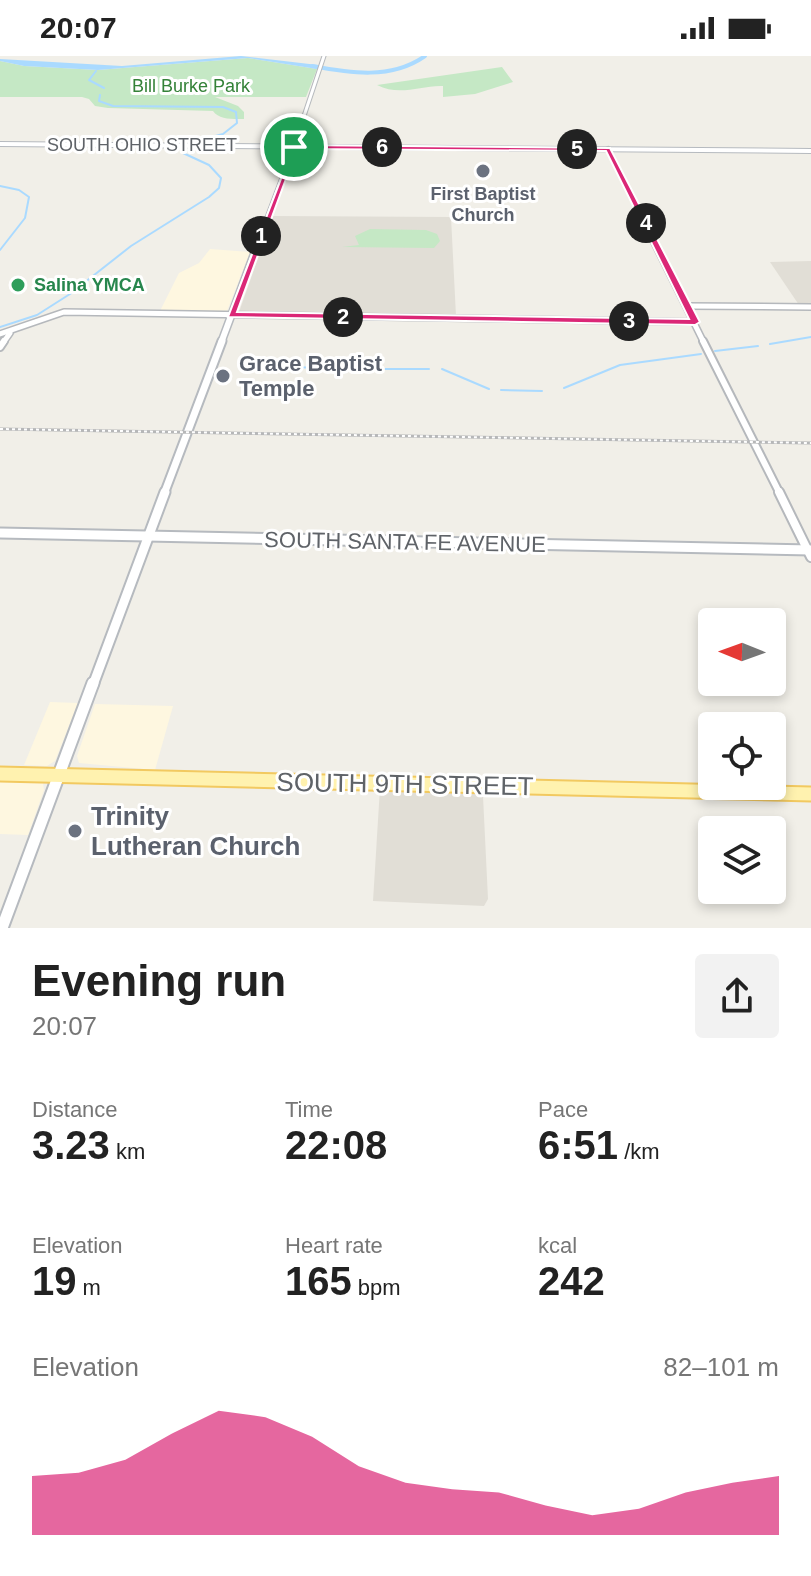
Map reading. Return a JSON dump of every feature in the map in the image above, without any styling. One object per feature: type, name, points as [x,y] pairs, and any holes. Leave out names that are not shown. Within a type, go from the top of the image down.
[{"type":"main road","name":"SOUTH OHIO STREET","points":[[0,144],[811,151]]},
{"type":"main road","points":[[2,928],[294,147]]},
{"type":"main road","name":"SOUTH SANTA FE AVENUE","points":[[0,533],[810,552]]},
{"type":"main road","name":"SOUTH 9TH STREET","points":[[0,774],[811,794]]},
{"type":"street","points":[[294,147],[324,56]]},
{"type":"street","points":[[608,149],[810,552]]},
{"type":"street","points":[[688,306],[811,307]]},
{"type":"street","points":[[0,334],[64,312],[695,322]]},
{"type":"street","points":[[1,345],[12,331]]},
{"type":"shaded area","points":[[273,216],[451,217],[456,316],[239,312]]},
{"type":"shaded area","points":[[210,249],[250,252],[227,311],[160,311],[179,273],[199,263]]},
{"type":"shaded area","points":[[811,261],[811,306],[799,305],[770,262]]},
{"type":"shaded area","points":[[50,702],[78,703],[55,761],[47,766],[24,765]]},
{"type":"shaded area","points":[[95,704],[173,706],[155,770],[79,763],[77,756]]},
{"type":"shaded area","points":[[0,780],[43,783],[44,790],[28,835],[0,834]]},
{"type":"shaded area","points":[[380,788],[480,791],[483,796],[488,899],[484,906],[373,901]]},
{"type":"green space","name":"Bill Burke Park","points":[[248,58],[317,69],[306,97],[215,97],[238,106],[244,112],[244,119],[231,119],[213,111],[108,108],[95,106],[82,97],[0,97],[0,61],[24,66],[98,70]]},
{"type":"green space","points":[[502,67],[513,82],[475,94],[443,97],[443,86],[394,90],[377,85]]},
{"type":"green space","points":[[370,229],[426,230],[437,234],[440,241],[434,248],[342,247],[359,245],[355,236]]},
{"type":"water","points":[[241,56],[318,65],[317,69],[248,58],[98,70],[24,66],[0,61],[122,66]]},
{"type":"waterway","points":[[312,66],[341,71],[384,72],[412,64],[425,56]]},
{"type":"waterway","points":[[96,71],[89,80],[104,88]]},
{"type":"waterway","points":[[100,95],[99,101],[113,106],[223,107],[236,112],[237,123],[223,134],[189,143]]},
{"type":"waterway","points":[[0,327],[37,315],[70,294],[131,246],[219,188],[221,178],[209,165],[183,153],[183,148]]},
{"type":"waterway","points":[[0,186],[19,190],[29,197],[25,218],[0,250]]},
{"type":"waterway","points":[[770,344],[811,337]]},
{"type":"waterway","points":[[715,351],[758,346]]},
{"type":"waterway","points":[[564,388],[620,365],[701,354]]},
{"type":"waterway","points":[[245,366],[370,369]]},
{"type":"waterway","points":[[383,369],[429,369]]},
{"type":"waterway","points":[[442,369],[489,389]]},
{"type":"waterway","points":[[501,390],[542,391]]},
{"type":"railway","points":[[0,429],[811,443]]},
{"type":"place","name":"First Baptist Church","points":[[483,171]]},
{"type":"place","name":"Salina YMCA","points":[[18,285]]},
{"type":"place","name":"Grace Baptist Temple","points":[[223,376]]},
{"type":"place","name":"Trinity Lutheran Church","points":[[75,831]]},
{"type":"route","points":[[294,147],[608,149],[695,322],[231,315],[294,147]]}]
